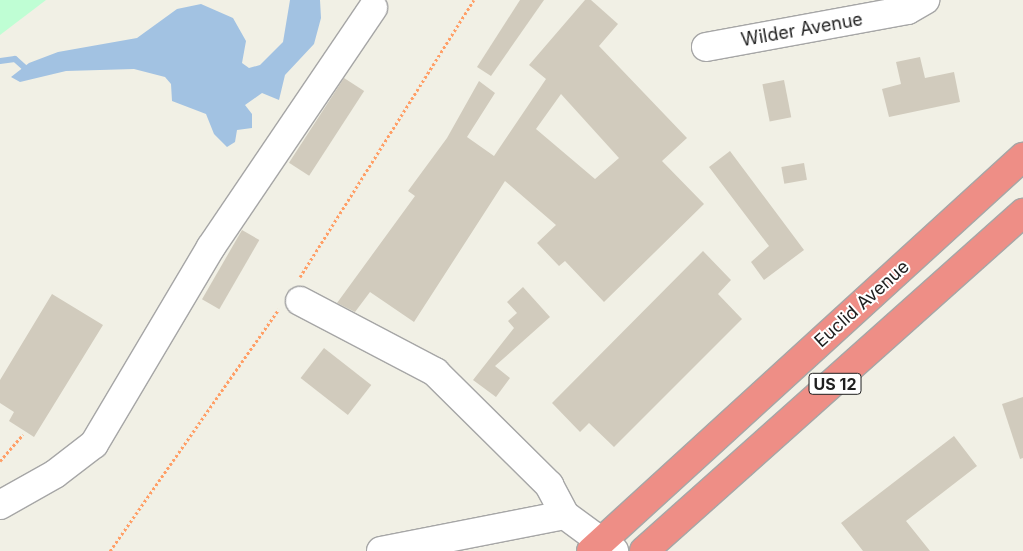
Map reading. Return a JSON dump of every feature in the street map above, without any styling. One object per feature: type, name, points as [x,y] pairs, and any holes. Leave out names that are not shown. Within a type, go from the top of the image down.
[{"type":"highway","name":"Euclid Avenue","points":[[602,548],[1023,157]]},
{"type":"highway","name":"US 12","points":[[644,551],[1023,213]]},
{"type":"street","name":"Wilder Avenue","points":[[706,47],[908,10],[925,0]]},
{"type":"street","points":[[0,505],[54,474],[94,444],[211,247],[373,8]]},
{"type":"street","points":[[300,301],[435,372],[549,485],[566,515],[602,548]]},
{"type":"street","points":[[381,551],[566,515]]},
{"type":"path","points":[[0,461],[23,436]]},
{"type":"green space","points":[[0,0],[46,0],[0,35]]},
{"type":"water","points":[[290,0],[320,0],[321,18],[314,44],[285,75],[279,100],[262,93],[245,105],[252,114],[252,128],[237,130],[235,142],[227,147],[214,134],[206,114],[172,101],[171,84],[165,77],[134,69],[66,71],[20,82],[11,77],[29,63],[58,52],[137,38],[177,9],[201,4],[233,18],[246,41],[242,63],[249,68],[260,65],[283,42]]},
{"type":"building","points":[[520,0],[544,0],[491,76],[477,67]]},
{"type":"building","points":[[585,0],[591,0],[618,24],[599,46],[687,138],[662,161],[704,204],[604,302],[565,261],[559,266],[537,243],[556,225],[505,181],[414,322],[370,292],[355,312],[337,303],[415,196],[408,191],[447,138],[479,81],[495,93],[467,137],[494,156],[546,79],[529,65]],"holes":[[[561,94],[619,158],[595,179],[536,129]]]},
{"type":"building","points":[[920,57],[925,78],[954,72],[960,102],[889,117],[882,89],[901,84],[896,62]]},
{"type":"building","points":[[344,78],[364,91],[309,176],[289,163]]},
{"type":"building","points":[[784,80],[791,117],[770,121],[762,84]]},
{"type":"building","points":[[730,151],[804,250],[764,280],[751,262],[769,246],[709,167]]},
{"type":"building","points":[[804,163],[807,180],[784,184],[781,167]]},
{"type":"building","points":[[242,230],[259,240],[219,309],[202,299]]},
{"type":"building","points":[[703,251],[731,280],[718,294],[742,319],[614,447],[589,423],[580,432],[552,403]]},
{"type":"building","points":[[523,287],[550,317],[495,366],[510,378],[496,397],[473,380],[514,328],[508,321],[517,313],[507,302]]},
{"type":"building","points":[[52,294],[103,325],[34,437],[9,421],[14,412],[0,403],[0,380]]},
{"type":"building","points":[[324,348],[371,385],[348,415],[301,378]]},
{"type":"building","points":[[1023,397],[1023,458],[1020,459],[1002,404]]},
{"type":"building","points":[[954,436],[977,466],[906,521],[930,551],[863,551],[841,523]]},
{"type":"waterway","points":[[0,61],[15,59],[24,67]]}]
